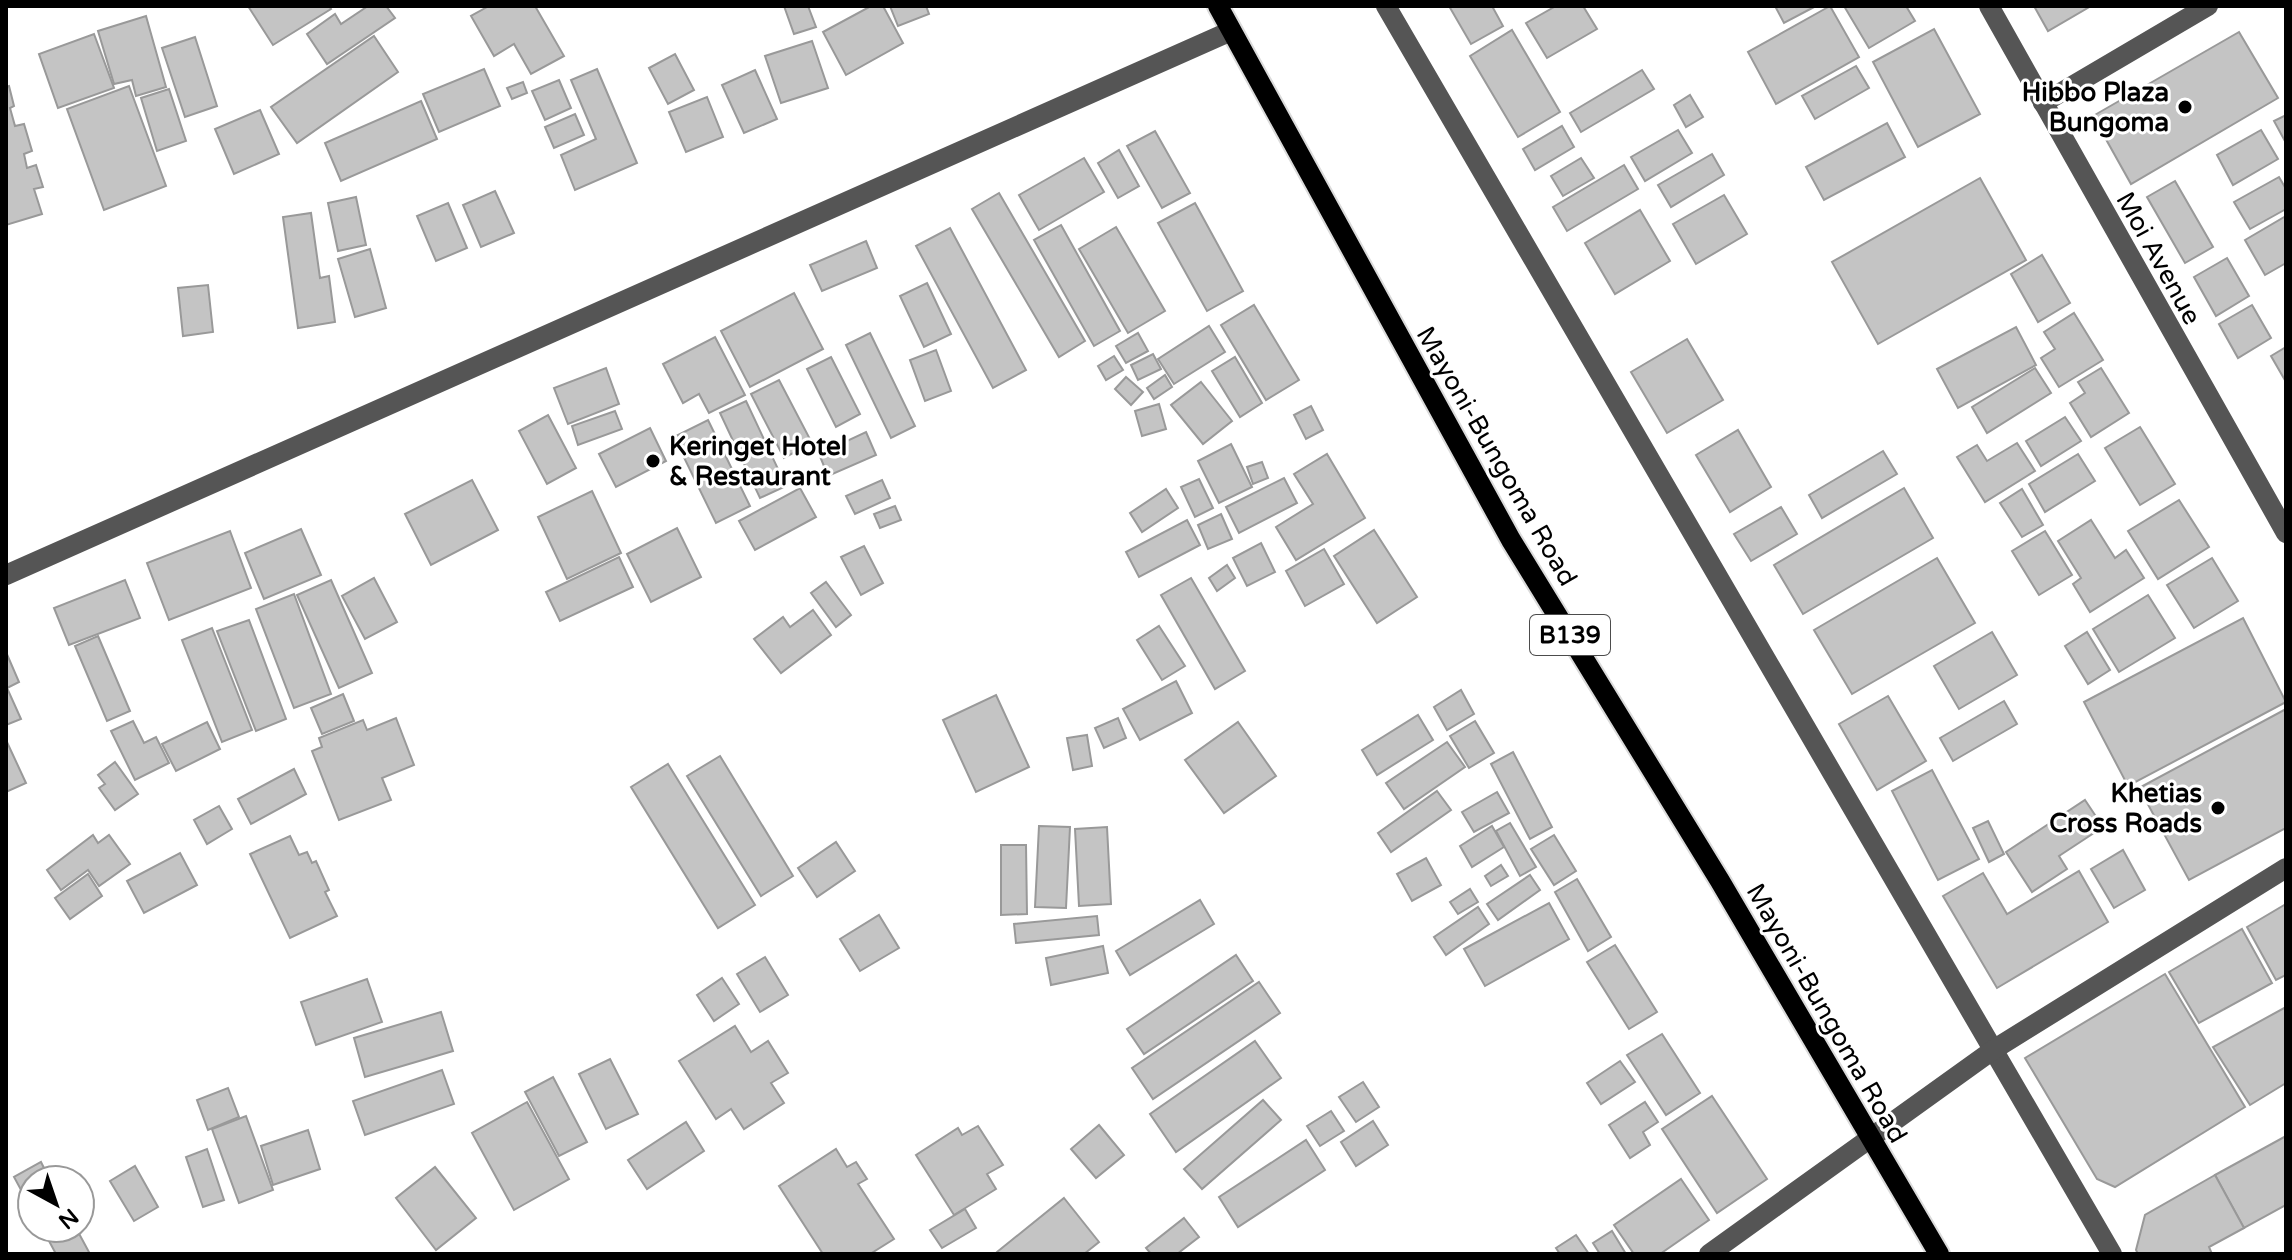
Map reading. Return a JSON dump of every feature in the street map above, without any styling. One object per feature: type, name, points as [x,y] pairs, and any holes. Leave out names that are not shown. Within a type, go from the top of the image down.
[{"type":"main road","name":"Mayoni-Bungoma Road","points":[[1218,6],[1511,540],[1720,881],[1939,1254]]},
{"type":"street","points":[[1386,6],[2112,1254]]},
{"type":"street","name":"Moi Avenue","points":[[1989,6],[2286,533]]},
{"type":"street","points":[[2043,103],[2208,6]]},
{"type":"street","points":[[6,575],[1231,31]]},
{"type":"street","points":[[1709,1254],[1993,1050],[2286,868]]},
{"type":"building","points":[[248,6],[329,6],[331,9],[273,45]]},
{"type":"building","points":[[368,6],[386,6],[395,18],[327,64],[307,34],[335,14],[341,24]]},
{"type":"building","points":[[489,6],[535,6],[564,56],[531,74],[514,44],[494,56],[471,16]]},
{"type":"building","points":[[784,6],[808,6],[816,27],[794,34]]},
{"type":"building","points":[[871,6],[883,6],[903,43],[846,75],[823,32]]},
{"type":"building","points":[[890,6],[926,6],[929,14],[898,26]]},
{"type":"building","points":[[1449,6],[1492,6],[1503,26],[1471,44]]},
{"type":"building","points":[[1556,6],[1583,6],[1597,29],[1547,58],[1526,23]]},
{"type":"building","points":[[1775,6],[1816,6],[1784,23]]},
{"type":"building","points":[[1830,6],[1859,57],[1776,104],[1748,52]]},
{"type":"building","points":[[1844,6],[1906,6],[1915,21],[1869,48]]},
{"type":"building","points":[[2034,6],[2091,6],[2048,31]]},
{"type":"building","points":[[146,16],[166,87],[136,96],[132,80],[114,84],[98,31]]},
{"type":"building","points":[[1934,29],[1980,114],[1918,147],[1873,62]]},
{"type":"building","points":[[1512,30],[1560,112],[1518,137],[1470,56]]},
{"type":"building","name":"Hibbo Plaza Bungoma","points":[[2239,32],[2278,98],[2131,184],[2093,116]]},
{"type":"building","points":[[94,34],[114,88],[58,108],[39,54]]},
{"type":"building","points":[[374,36],[398,72],[297,143],[271,107]]},
{"type":"building","points":[[195,37],[217,106],[185,117],[162,48]]},
{"type":"building","points":[[812,41],[828,88],[781,103],[765,56]]},
{"type":"building","points":[[675,54],[694,90],[668,104],[649,68]]},
{"type":"building","points":[[1856,66],[1869,88],[1815,119],[1802,96]]},
{"type":"building","points":[[484,69],[500,106],[439,132],[423,94]]},
{"type":"building","points":[[597,69],[637,163],[575,190],[561,155],[596,139],[571,80]]},
{"type":"building","points":[[755,70],[777,119],[744,133],[722,85]]},
{"type":"building","points":[[1642,70],[1654,89],[1581,132],[1570,113]]},
{"type":"building","points":[[559,80],[571,108],[545,120],[532,91]]},
{"type":"building","points":[[523,82],[527,93],[512,99],[507,88]]},
{"type":"building","points":[[9,86],[15,126],[24,124],[32,151],[24,154],[27,168],[36,165],[43,187],[34,189],[42,214],[6,225],[6,87]]},
{"type":"building","points":[[129,86],[166,186],[104,210],[67,109]]},
{"type":"building","points":[[169,89],[186,141],[157,151],[141,98]]},
{"type":"building","points":[[1690,95],[1703,117],[1686,127],[1674,105]]},
{"type":"building","points":[[707,97],[723,137],[686,152],[669,112]]},
{"type":"building","points":[[421,101],[437,139],[341,181],[325,143]]},
{"type":"building","points":[[260,110],[279,154],[234,174],[215,129]]},
{"type":"building","points":[[575,114],[584,135],[554,148],[545,127]]},
{"type":"building","points":[[2286,115],[2286,143],[2274,121]]},
{"type":"building","points":[[1887,123],[1905,157],[1824,200],[1806,167]]},
{"type":"building","points":[[1562,126],[1574,147],[1535,170],[1523,149]]},
{"type":"building","points":[[1678,130],[1692,153],[1645,181],[1631,157]]},
{"type":"building","points":[[2261,130],[2278,159],[2233,185],[2217,155]]},
{"type":"building","points":[[1155,131],[1190,193],[1162,208],[1127,146]]},
{"type":"building","points":[[1119,150],[1139,186],[1118,198],[1098,163]]},
{"type":"building","points":[[1712,154],[1724,175],[1671,207],[1658,185]]},
{"type":"building","points":[[1084,158],[1104,192],[1039,230],[1019,195]]},
{"type":"building","points":[[1581,158],[1594,178],[1563,196],[1551,176]]},
{"type":"building","points":[[1624,165],[1638,189],[1567,231],[1553,207]]},
{"type":"building","points":[[2279,177],[2286,189],[2286,209],[2250,229],[2234,202]]},
{"type":"building","points":[[1980,178],[2026,260],[1878,344],[1832,262]]},
{"type":"building","points":[[2175,181],[2213,247],[2185,263],[2147,197]]},
{"type":"building","points":[[495,191],[514,233],[481,247],[463,205]]},
{"type":"building","points":[[999,193],[1085,341],[1059,357],[972,209]]},
{"type":"building","points":[[1724,195],[1747,234],[1696,264],[1673,224]]},
{"type":"building","points":[[356,197],[366,245],[338,251],[328,203]]},
{"type":"building","points":[[448,203],[467,248],[436,261],[417,216]]},
{"type":"building","points":[[1195,203],[1243,291],[1207,311],[1158,223]]},
{"type":"building","points":[[1640,210],[1670,261],[1615,294],[1585,243]]},
{"type":"building","points":[[311,213],[320,278],[329,276],[335,322],[298,328],[283,217]]},
{"type":"building","points":[[2286,216],[2286,263],[2265,275],[2245,240]]},
{"type":"building","points":[[1061,225],[1120,331],[1094,346],[1034,240]]},
{"type":"building","points":[[1116,227],[1165,311],[1128,333],[1079,249]]},
{"type":"building","points":[[950,228],[1026,370],[993,388],[916,246]]},
{"type":"building","points":[[866,241],[877,268],[822,291],[810,265]]},
{"type":"building","points":[[370,249],[386,308],[355,317],[338,259]]},
{"type":"building","points":[[2042,255],[2070,303],[2038,322],[2011,274]]},
{"type":"building","points":[[2227,258],[2249,296],[2216,316],[2194,277]]},
{"type":"building","points":[[927,283],[951,334],[924,347],[900,296]]},
{"type":"building","points":[[208,285],[213,332],[183,336],[178,288]]},
{"type":"building","points":[[794,293],[823,349],[750,387],[721,331]]},
{"type":"building","points":[[1254,305],[1299,380],[1266,400],[1221,325]]},
{"type":"building","points":[[2252,305],[2271,338],[2238,358],[2219,324]]},
{"type":"building","points":[[2074,313],[2103,360],[2059,387],[2041,358],[2055,349],[2044,332]]},
{"type":"building","points":[[1209,326],[1225,352],[1174,384],[1158,359]]},
{"type":"building","points":[[2016,327],[2036,365],[1958,408],[1937,369]]},
{"type":"building","points":[[870,333],[915,426],[891,438],[846,345]]},
{"type":"building","points":[[1138,333],[1148,351],[1126,363],[1116,346]]},
{"type":"building","points":[[715,337],[745,395],[709,413],[699,394],[683,403],[663,364]]},
{"type":"building","points":[[1687,339],[1723,400],[1667,433],[1631,372]]},
{"type":"building","points":[[2286,347],[2286,382],[2271,356]]},
{"type":"building","points":[[936,350],[951,391],[925,401],[910,360]]},
{"type":"building","points":[[1153,354],[1161,369],[1138,380],[1131,365]]},
{"type":"building","points":[[1114,356],[1123,370],[1106,380],[1098,366]]},
{"type":"building","points":[[831,357],[860,414],[836,427],[807,369]]},
{"type":"building","points":[[1235,357],[1262,403],[1240,417],[1212,371]]},
{"type":"building","points":[[606,368],[619,404],[568,424],[554,388]]},
{"type":"building","points":[[2035,368],[2051,393],[1987,433],[1972,407]]},
{"type":"building","points":[[2101,368],[2129,413],[2091,437],[2070,403],[2085,393],[2078,382]]},
{"type":"building","points":[[1165,375],[1172,387],[1154,399],[1147,388]]},
{"type":"building","points":[[1126,377],[1143,392],[1131,405],[1115,389]]},
{"type":"building","points":[[779,380],[812,443],[784,458],[751,394]]},
{"type":"building","points":[[1201,382],[1232,421],[1203,444],[1171,405]]},
{"type":"building","points":[[746,401],[786,486],[760,498],[720,413]]},
{"type":"building","points":[[1159,404],[1166,429],[1142,436],[1135,411]]},
{"type":"building","points":[[1311,406],[1323,430],[1306,439],[1294,415]]},
{"type":"building","points":[[615,411],[622,429],[578,445],[572,426]]},
{"type":"building","points":[[548,415],[576,468],[547,484],[519,431]]},
{"type":"building","points":[[2065,417],[2081,441],[2041,466],[2026,441]]},
{"type":"building","points":[[708,420],[750,506],[716,523],[674,437]]},
{"type":"building","points":[[2140,427],[2175,484],[2140,505],[2105,448]]},
{"type":"building","points":[[650,428],[666,461],[616,487],[599,454]]},
{"type":"building","points":[[1738,430],[1771,487],[1730,512],[1696,455]]},
{"type":"building","points":[[866,432],[876,455],[828,476],[819,454]]},
{"type":"building","points":[[2017,443],[2035,471],[1985,502],[1957,457],[1977,445],[1987,461]]},
{"type":"building","points":[[1231,444],[1252,487],[1219,503],[1198,461]]},
{"type":"building","points":[[1883,451],[1897,474],[1822,518],[1809,495]]},
{"type":"building","points":[[1327,454],[1365,518],[1296,560],[1276,527],[1313,504],[1294,474]]},
{"type":"building","points":[[2078,454],[2095,481],[2045,512],[2029,484]]},
{"type":"building","points":[[1262,462],[1268,478],[1253,484],[1247,467]]},
{"type":"building","points":[[1284,478],[1297,503],[1239,533],[1226,507]]},
{"type":"building","points":[[1199,479],[1213,508],[1195,517],[1181,487]]},
{"type":"building","points":[[472,480],[498,530],[431,565],[405,514]]},
{"type":"building","points":[[882,480],[890,498],[855,514],[846,496]]},
{"type":"building","points":[[800,488],[816,517],[755,550],[739,521]]},
{"type":"building","points":[[1904,488],[1933,538],[1803,614],[1774,565]]},
{"type":"building","points":[[1166,489],[1178,508],[1142,532],[1130,513]]},
{"type":"building","points":[[2022,489],[2043,525],[2022,537],[2000,503]]},
{"type":"building","points":[[592,491],[621,553],[567,579],[538,517]]},
{"type":"building","points":[[2179,500],[2209,547],[2158,579],[2128,531]]},
{"type":"building","points":[[895,506],[901,520],[880,528],[874,514]]},
{"type":"building","points":[[1781,507],[1797,534],[1751,561],[1734,534]]},
{"type":"building","points":[[1221,514],[1232,539],[1208,549],[1198,525]]},
{"type":"building","points":[[1187,520],[1200,545],[1139,577],[1126,552]]},
{"type":"building","points":[[2091,520],[2115,558],[2126,550],[2144,578],[2090,612],[2073,584],[2081,578],[2058,541]]},
{"type":"building","points":[[677,528],[701,577],[651,602],[627,554]]},
{"type":"building","points":[[301,529],[321,575],[264,599],[245,553]]},
{"type":"building","points":[[1374,530],[1417,597],[1377,623],[1334,556]]},
{"type":"building","points":[[230,531],[251,588],[169,620],[147,563]]},
{"type":"building","points":[[2045,531],[2072,575],[2039,595],[2012,551]]},
{"type":"building","points":[[1261,543],[1275,572],[1247,586],[1233,558]]},
{"type":"building","points":[[864,546],[883,583],[861,595],[841,557]]},
{"type":"building","points":[[1324,549],[1344,584],[1305,606],[1286,571]]},
{"type":"building","points":[[619,557],[633,587],[560,621],[546,592]]},
{"type":"building","points":[[1937,558],[1975,623],[1852,694],[1814,630]]},
{"type":"building","points":[[2212,558],[2238,601],[2194,628],[2167,585]]},
{"type":"building","points":[[1227,565],[1235,578],[1217,591],[1209,578]]},
{"type":"building","points":[[374,578],[397,622],[365,639],[342,596]]},
{"type":"building","points":[[1191,578],[1245,671],[1215,689],[1161,595]]},
{"type":"building","points":[[125,580],[140,618],[69,645],[54,608]]},
{"type":"building","points":[[331,580],[372,673],[339,688],[297,595]]},
{"type":"building","points":[[826,582],[851,615],[836,627],[811,593]]},
{"type":"building","points":[[294,594],[331,694],[294,708],[256,609]]},
{"type":"building","points":[[2148,595],[2175,638],[2119,672],[2093,629]]},
{"type":"building","points":[[813,610],[831,635],[781,673],[754,639],[783,617],[790,627]]},
{"type":"building","points":[[2243,618],[2286,702],[2128,786],[2084,702]]},
{"type":"building","points":[[249,620],[286,719],[256,731],[217,631]]},
{"type":"building","points":[[1159,626],[1185,666],[1162,680],[1137,640]]},
{"type":"building","points":[[212,628],[252,730],[222,742],[182,640]]},
{"type":"building","points":[[1992,632],[2017,675],[1959,709],[1934,666]]},
{"type":"building","points":[[2087,632],[2110,670],[2088,684],[2065,646]]},
{"type":"building","points":[[98,636],[130,711],[107,721],[75,646]]},
{"type":"building","points":[[6,652],[19,682],[7,688],[21,719],[6,725]]},
{"type":"building","points":[[1176,681],[1192,713],[1140,740],[1123,709]]},
{"type":"building","points":[[1461,690],[1474,714],[1447,730],[1434,707]]},
{"type":"building","points":[[343,694],[354,721],[322,734],[311,708]]},
{"type":"building","points":[[996,695],[1029,767],[976,792],[943,720]]},
{"type":"building","points":[[1888,696],[1926,761],[1877,790],[1839,724]]},
{"type":"building","points":[[2004,701],[2017,724],[1953,761],[1940,738]]},
{"type":"building","name":"Khetias Cross Roads","points":[[2286,709],[2286,828],[2189,880],[2139,788]]},
{"type":"building","points":[[1418,715],[1433,740],[1377,775],[1362,750]]},
{"type":"building","points":[[396,718],[414,765],[382,778],[391,800],[339,820],[312,751],[322,747],[319,738],[363,720],[367,730]]},
{"type":"building","points":[[1118,718],[1126,738],[1104,748],[1095,728]]},
{"type":"building","points":[[133,721],[144,743],[156,737],[169,763],[135,780],[111,731]]},
{"type":"building","points":[[1475,721],[1494,753],[1469,768],[1450,736]]},
{"type":"building","points":[[207,722],[220,749],[176,771],[162,744]]},
{"type":"building","points":[[1238,722],[1276,776],[1224,813],[1185,760]]},
{"type":"building","points":[[1087,735],[1092,766],[1073,770],[1067,738]]},
{"type":"building","points":[[6,740],[26,783],[6,792]]},
{"type":"building","points":[[1447,742],[1465,767],[1404,809],[1386,783]]},
{"type":"building","points":[[1513,752],[1552,827],[1530,839],[1491,764]]},
{"type":"building","points":[[720,756],[793,876],[761,896],[687,776]]},
{"type":"building","points":[[115,762],[138,794],[115,810],[99,788],[105,784],[98,775]]},
{"type":"building","points":[[668,764],[755,905],[718,928],[631,787]]},
{"type":"building","points":[[294,769],[306,794],[251,824],[238,799]]},
{"type":"building","points":[[1932,770],[1979,859],[1938,880],[1892,791]]},
{"type":"building","points":[[1437,791],[1451,810],[1391,852],[1378,833]]},
{"type":"building","points":[[1497,792],[1509,813],[1474,832],[1462,812]]},
{"type":"building","points":[[2085,800],[2103,827],[2059,856],[2067,869],[2032,892],[2006,852]]},
{"type":"building","points":[[219,806],[232,829],[207,844],[194,820]]},
{"type":"building","points":[[1988,821],[2004,854],[1989,862],[1973,828]]},
{"type":"building","points":[[1510,823],[1536,867],[1520,876],[1496,831]]},
{"type":"building","points":[[1039,826],[1070,827],[1066,908],[1035,907]]},
{"type":"building","points":[[1492,826],[1504,847],[1472,867],[1460,846]]},
{"type":"building","points":[[1107,827],[1111,904],[1079,906],[1075,829]]},
{"type":"building","points":[[93,835],[98,843],[109,835],[130,864],[99,886],[88,870],[61,890],[47,870]]},
{"type":"building","points":[[1554,835],[1576,871],[1554,885],[1531,849]]},
{"type":"building","points":[[290,836],[299,855],[307,852],[312,863],[316,861],[329,890],[325,892],[337,916],[290,938],[250,854]]},
{"type":"building","points":[[836,842],[855,871],[817,897],[798,868]]},
{"type":"building","points":[[1001,845],[1026,845],[1027,914],[1001,915]]},
{"type":"building","points":[[2123,850],[2145,890],[2114,908],[2091,869]]},
{"type":"building","points":[[180,853],[197,885],[144,913],[127,881]]},
{"type":"building","points":[[1426,858],[1441,885],[1412,901],[1397,874]]},
{"type":"building","points":[[1501,865],[1508,876],[1491,886],[1485,876]]},
{"type":"building","points":[[2079,871],[2108,922],[1997,988],[1943,896],[1983,873],[2007,914]]},
{"type":"building","points":[[88,874],[102,896],[70,919],[55,898]]},
{"type":"building","points":[[1530,875],[1540,890],[1498,920],[1487,904]]},
{"type":"building","points":[[1577,879],[1611,937],[1588,951],[1555,892]]},
{"type":"building","points":[[1470,889],[1478,902],[1458,914],[1450,902]]},
{"type":"building","points":[[1200,900],[1214,924],[1130,975],[1116,951]]},
{"type":"building","points":[[1549,903],[1569,939],[1485,986],[1464,949]]},
{"type":"building","points":[[2286,904],[2286,975],[2276,980],[2247,927]]},
{"type":"building","points":[[1478,907],[1489,924],[1446,955],[1434,937]]},
{"type":"building","points":[[879,915],[899,948],[860,971],[840,939]]},
{"type":"building","points":[[1097,916],[1099,935],[1016,943],[1014,924]]},
{"type":"building","points":[[2242,929],[2272,983],[2199,1023],[2169,972]]},
{"type":"building","points":[[1615,945],[1657,1012],[1629,1029],[1587,962]]},
{"type":"building","points":[[1103,946],[1108,973],[1051,985],[1046,958]]},
{"type":"building","points":[[1236,955],[1253,981],[1144,1054],[1127,1029]]},
{"type":"building","points":[[765,957],[788,995],[760,1012],[737,974]]},
{"type":"building","points":[[2165,974],[2245,1107],[2115,1187],[2097,1179],[2025,1058]]},
{"type":"building","points":[[722,978],[739,1004],[714,1021],[697,995]]},
{"type":"building","points":[[367,979],[382,1022],[316,1045],[301,1002]]},
{"type":"building","points":[[1259,982],[1280,1013],[1153,1099],[1132,1068]]},
{"type":"building","points":[[2286,1007],[2286,1083],[2250,1105],[2213,1047]]},
{"type":"building","points":[[441,1012],[453,1051],[365,1077],[354,1038]]},
{"type":"building","points":[[735,1026],[751,1052],[768,1041],[788,1073],[771,1083],[784,1103],[744,1129],[731,1109],[716,1119],[679,1061]]},
{"type":"building","points":[[1662,1034],[1700,1093],[1666,1115],[1627,1055]]},
{"type":"building","points":[[1255,1041],[1281,1078],[1176,1152],[1150,1114]]},
{"type":"building","points":[[610,1059],[638,1114],[606,1129],[579,1074]]},
{"type":"building","points":[[1620,1061],[1635,1082],[1601,1104],[1587,1083]]},
{"type":"building","points":[[442,1070],[454,1104],[365,1135],[353,1101]]},
{"type":"building","points":[[553,1077],[587,1142],[559,1156],[525,1092]]},
{"type":"building","points":[[1363,1082],[1379,1107],[1356,1122],[1339,1097]]},
{"type":"building","points":[[228,1088],[239,1117],[208,1130],[197,1100]]},
{"type":"building","points":[[1712,1096],[1767,1179],[1717,1213],[1662,1129]]},
{"type":"building","points":[[1263,1100],[1281,1120],[1202,1189],[1184,1169]]},
{"type":"building","points":[[527,1102],[569,1179],[514,1210],[472,1133]]},
{"type":"building","points":[[1645,1102],[1658,1122],[1643,1132],[1650,1145],[1630,1158],[1609,1125]]},
{"type":"building","points":[[1331,1111],[1344,1131],[1320,1146],[1307,1126]]},
{"type":"building","points":[[246,1116],[273,1190],[239,1203],[212,1129]]},
{"type":"building","points":[[1373,1121],[1388,1145],[1356,1166],[1341,1142]]},
{"type":"building","points":[[686,1122],[704,1151],[647,1189],[628,1160]]},
{"type":"building","points":[[1099,1125],[1124,1155],[1096,1178],[1071,1149]]},
{"type":"building","points":[[978,1126],[1003,1165],[987,1174],[996,1189],[954,1215],[916,1155],[958,1128],[962,1135]]},
{"type":"building","points":[[308,1130],[320,1169],[273,1185],[261,1146]]},
{"type":"building","points":[[2286,1136],[2286,1205],[2244,1228],[2215,1175]]},
{"type":"building","points":[[1306,1140],[1325,1170],[1238,1227],[1219,1197]]},
{"type":"building","points":[[207,1149],[224,1200],[203,1207],[186,1157]]},
{"type":"building","points":[[836,1149],[847,1167],[856,1162],[867,1179],[858,1184],[894,1239],[870,1254],[823,1254],[779,1186]]},
{"type":"building","points":[[135,1166],[158,1207],[134,1221],[110,1181]]},
{"type":"building","points":[[435,1167],[476,1218],[436,1250],[396,1198]]},
{"type":"building","points":[[2215,1175],[2244,1228],[2209,1247],[2212,1254],[2138,1254],[2136,1250],[2145,1215]]},
{"type":"building","points":[[1681,1179],[1709,1220],[1660,1254],[1634,1254],[1614,1225]]},
{"type":"building","points":[[1064,1198],[1099,1242],[1084,1254],[998,1254],[997,1252]]},
{"type":"building","points":[[965,1209],[976,1228],[942,1248],[930,1230]]},
{"type":"building","points":[[1184,1218],[1199,1237],[1177,1254],[1151,1254],[1146,1248]]},
{"type":"building","points":[[1612,1231],[1626,1254],[1600,1254],[1593,1243]]},
{"type":"building","points":[[1576,1235],[1589,1254],[1560,1254],[1556,1248]]},
{"type":"building","points":[[51,1244],[85,1244],[90,1254],[56,1254]]},
{"type":"place","name":"Hibbo Plaza Bungoma","points":[[2185,107]]},
{"type":"place","name":"Keringet Hotel & Restaurant","points":[[653,461]]},
{"type":"place","name":"Khetias Cross Roads","points":[[2218,808]]}]
